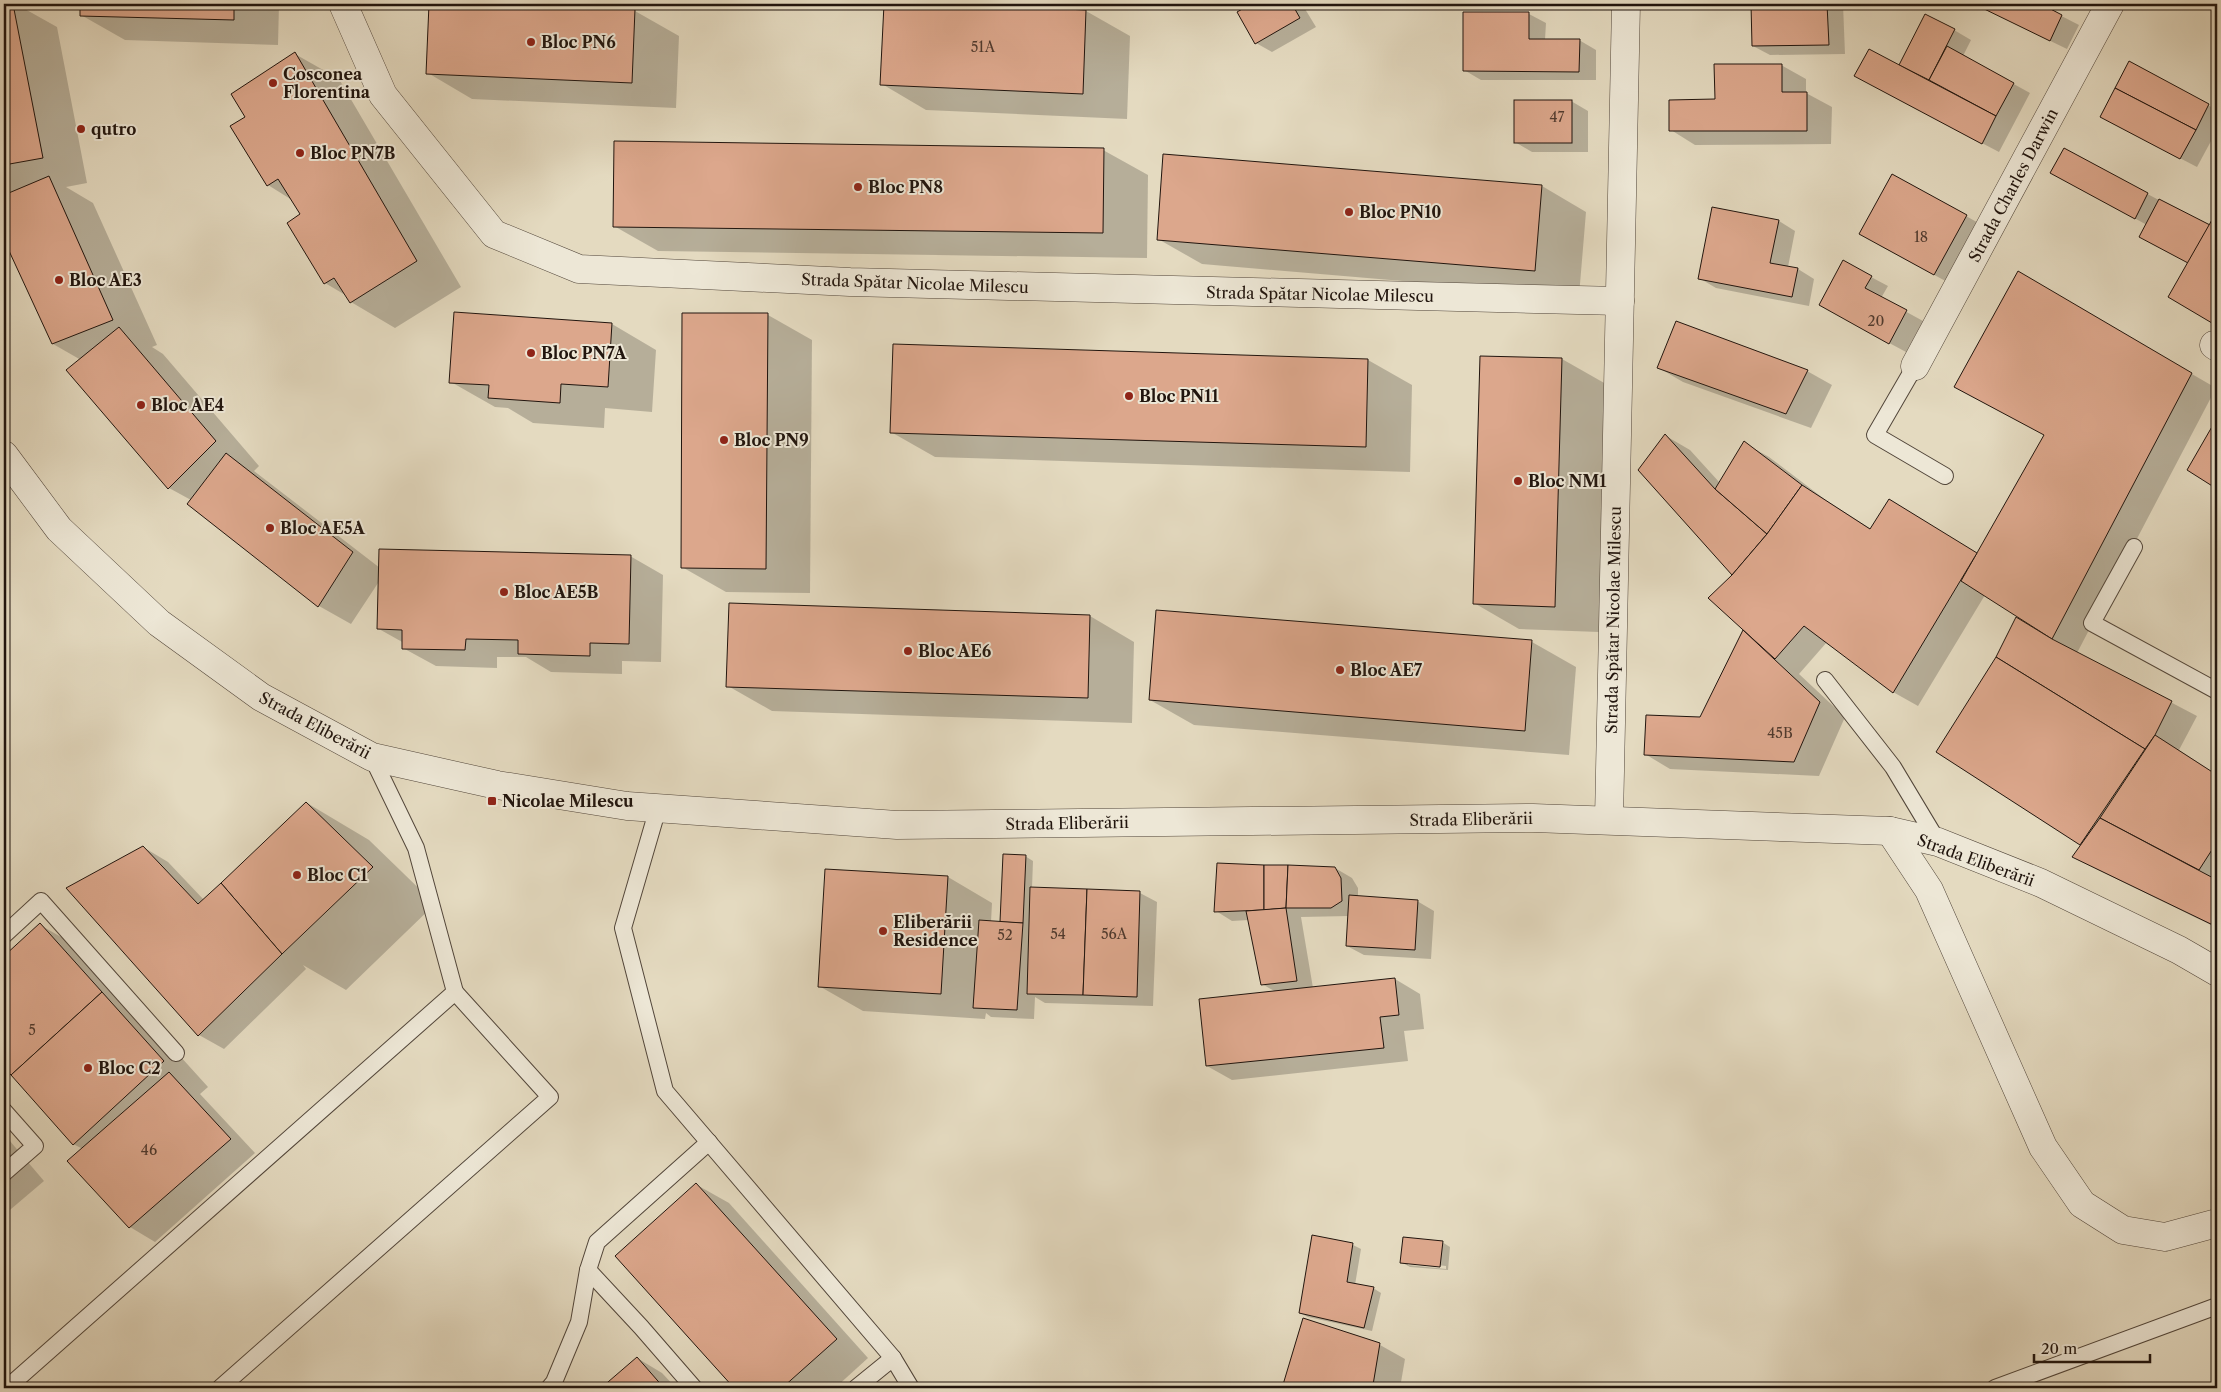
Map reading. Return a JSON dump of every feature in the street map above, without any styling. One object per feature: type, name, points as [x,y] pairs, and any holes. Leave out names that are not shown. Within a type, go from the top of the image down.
[{"type":"street","name":"Strada Spătar Nicolae Milescu","points":[[343,4],[383,95],[494,234],[579,269],[850,282],[1620,301]]},
{"type":"street","name":"Strada Spătar Nicolae Milescu","points":[[1609,819],[1626,4]]},
{"type":"street","name":"Strada Charles Darwin","points":[[1915,366],[2110,4]]},
{"type":"street","name":"Strada Eliberării","points":[[4,455],[59,529],[159,623],[261,697],[372,757],[497,785],[627,806],[897,825],[1609,819],[1890,831],[1938,842],[2041,883],[2179,950],[2217,972]]},
{"type":"street","points":[[1890,831],[1929,890],[2044,1147],[2082,1204],[2123,1230],[2165,1237],[2217,1223]]},
{"type":"lane","points":[[1915,366],[1875,436],[1945,476]]},
{"type":"lane","points":[[2134,547],[2092,623],[2217,692]]},
{"type":"lane","points":[[1825,680],[1893,767],[1938,842]]},
{"type":"lane","points":[[220,1388],[550,1097],[454,992],[416,848],[372,757]]},
{"type":"lane","points":[[658,808],[622,928],[665,1091],[893,1358],[910,1388]]},
{"type":"lane","points":[[4,935],[41,901],[176,1053]]},
{"type":"lane","points":[[7,1388],[454,992]]},
{"type":"lane","points":[[4,1111],[35,1146],[4,1174]]},
{"type":"lane","points":[[549,1388],[554,1382],[578,1322],[588,1270],[597,1242],[709,1142]]},
{"type":"lane","points":[[588,1270],[642,1327],[694,1388]]},
{"type":"lane","points":[[1994,1388],[2217,1306]]},
{"type":"lane","points":[[856,1388],[893,1358]]},
{"type":"building","points":[[4,4],[13,4],[43,158],[4,165]]},
{"type":"building","points":[[80,4],[234,4],[234,20],[80,16]]},
{"type":"building","name":"Bloc PN6","points":[[429,4],[507,4],[635,9],[632,83],[426,74]]},
{"type":"building","points":[[884,4],[959,4],[1086,10],[1083,94],[880,85]]},
{"type":"building","points":[[1251,4],[1292,4],[1300,18],[1255,44],[1237,12]]},
{"type":"building","points":[[1751,4],[1827,4],[1829,45],[1752,46]]},
{"type":"building","points":[[1974,4],[2041,4],[2062,15],[2050,41]]},
{"type":"building","points":[[1463,12],[1529,12],[1529,39],[1580,39],[1579,72],[1463,71]]},
{"type":"building","points":[[1925,14],[1955,29],[1929,80],[1899,65]]},
{"type":"building","points":[[1947,46],[2014,83],[1996,116],[1929,80]]},
{"type":"building","points":[[1869,49],[1996,116],[1982,144],[1854,76]]},
{"type":"building","name":"Bloc PN7B","points":[[295,52],[417,261],[350,303],[334,278],[324,284],[287,223],[300,214],[278,179],[267,186],[230,126],[245,117],[231,94]]},
{"type":"building","points":[[2129,61],[2209,104],[2196,130],[2115,88]]},
{"type":"building","points":[[1714,64],[1782,64],[1782,92],[1807,92],[1807,131],[1669,131],[1669,100],[1715,99]]},
{"type":"building","points":[[2115,88],[2196,130],[2180,159],[2100,117]]},
{"type":"building","points":[[1514,100],[1572,100],[1572,143],[1514,143]]},
{"type":"building","name":"Bloc PN8","points":[[614,141],[1104,148],[1103,233],[613,227]]},
{"type":"building","points":[[2064,148],[2148,193],[2135,219],[2050,173]]},
{"type":"building","name":"Bloc PN10","points":[[1163,154],[1542,185],[1535,271],[1157,240]]},
{"type":"building","points":[[1892,174],[1967,215],[1934,275],[1859,234]]},
{"type":"building","name":"Bloc AE3","points":[[49,176],[113,320],[52,344],[4,240],[4,195]]},
{"type":"building","points":[[2159,199],[2210,225],[2188,263],[2139,237]]},
{"type":"building","points":[[1712,207],[1779,220],[1770,263],[1798,268],[1792,297],[1698,279]]},
{"type":"building","points":[[2217,211],[2217,326],[2168,297]]},
{"type":"building","points":[[1843,260],[1872,276],[1865,288],[1907,310],[1889,344],[1819,305]]},
{"type":"building","points":[[2018,271],[2192,373],[2052,639],[1961,581],[2044,435],[1954,387]]},
{"type":"building","name":"Bloc PN7A","points":[[454,312],[612,323],[608,387],[561,384],[560,403],[488,398],[489,385],[449,383]]},
{"type":"building","name":"Bloc PN9","points":[[682,313],[768,313],[766,569],[681,568]]},
{"type":"building","points":[[1676,321],[1808,370],[1786,414],[1657,368]]},
{"type":"building","name":"Bloc AE4","points":[[119,327],[216,441],[168,489],[66,370]]},
{"type":"building","name":"Bloc PN11","points":[[893,344],[1368,359],[1366,447],[890,433]]},
{"type":"building","name":"Bloc NM1","points":[[1480,356],[1562,358],[1555,607],[1473,604]]},
{"type":"building","points":[[2217,418],[2217,489],[2187,470]]},
{"type":"building","points":[[1665,434],[1715,489],[1767,534],[1732,575],[1638,470]]},
{"type":"building","points":[[1744,441],[1802,485],[1767,534],[1715,489]]},
{"type":"building","name":"Bloc AE5A","points":[[226,453],[353,552],[318,607],[187,504]]},
{"type":"building","points":[[1802,485],[1870,529],[1889,499],[1977,553],[1893,693],[1804,626],[1775,659],[1708,598],[1732,575],[1767,534]]},
{"type":"building","name":"Bloc AE5B","points":[[379,549],[631,555],[629,644],[590,643],[590,656],[518,654],[518,640],[466,639],[465,650],[402,649],[402,630],[377,629]]},
{"type":"building","name":"Bloc AE6","points":[[729,603],[1090,615],[1088,698],[726,687]]},
{"type":"building","name":"Bloc AE7","points":[[1156,610],[1532,640],[1525,731],[1149,700]]},
{"type":"building","points":[[2016,617],[2052,639],[2172,701],[2155,735],[2145,749],[1996,657]]},
{"type":"building","points":[[1743,630],[1820,702],[1794,762],[1644,755],[1646,715],[1700,717]]},
{"type":"building","points":[[1996,657],[2145,749],[2080,845],[1936,752]]},
{"type":"building","points":[[2155,735],[2217,775],[2217,842],[2199,870],[2100,818]]},
{"type":"building","name":"Bloc C1","points":[[306,802],[373,867],[282,954],[221,883]]},
{"type":"building","points":[[2100,818],[2217,880],[2217,927],[2072,857]]},
{"type":"building","points":[[143,846],[198,904],[221,883],[282,954],[198,1036],[66,888]]},
{"type":"building","points":[[1003,854],[1026,855],[1023,923],[1000,922]]},
{"type":"building","points":[[1217,863],[1264,865],[1264,910],[1214,912]]},
{"type":"building","points":[[1264,865],[1288,865],[1286,908],[1264,910]]},
{"type":"building","points":[[1288,865],[1335,867],[1341,878],[1342,901],[1331,908],[1286,908]]},
{"type":"building","name":"Eliberării Residence","points":[[825,869],[948,876],[941,994],[818,987]]},
{"type":"building","points":[[1030,887],[1087,889],[1083,995],[1027,994]]},
{"type":"building","points":[[1087,889],[1140,891],[1137,997],[1083,995]]},
{"type":"building","points":[[1349,895],[1418,900],[1415,950],[1346,946]]},
{"type":"building","points":[[1286,908],[1297,981],[1261,985],[1246,911]]},
{"type":"building","points":[[979,920],[1023,923],[1017,1010],[973,1008]]},
{"type":"building","points":[[40,923],[102,992],[11,1075],[4,1068],[4,956]]},
{"type":"building","points":[[1395,978],[1399,1015],[1380,1017],[1384,1048],[1206,1066],[1199,999]]},
{"type":"building","name":"Bloc C2","points":[[102,992],[164,1061],[73,1145],[11,1075]]},
{"type":"building","points":[[169,1072],[231,1139],[129,1228],[67,1161]]},
{"type":"building","points":[[696,1183],[837,1339],[782,1388],[734,1388],[615,1256]]},
{"type":"building","points":[[1312,1235],[1353,1243],[1347,1282],[1374,1287],[1364,1328],[1299,1313]]},
{"type":"building","points":[[1403,1237],[1443,1241],[1440,1267],[1400,1263]]},
{"type":"building","points":[[1303,1318],[1380,1343],[1373,1385],[1381,1388],[1282,1388]]},
{"type":"building","points":[[637,1357],[664,1388],[601,1388]]},
{"type":"place","name":"Bloc PN6","points":[[531,42]]},
{"type":"place","name":"Cosconea Florentina","points":[[273,83]]},
{"type":"place","name":"qutro","points":[[81,129]]},
{"type":"place","name":"Bloc PN7B","points":[[300,153]]},
{"type":"place","name":"Bloc PN8","points":[[858,187]]},
{"type":"place","name":"Bloc PN10","points":[[1349,212]]},
{"type":"place","name":"Bloc AE3","points":[[59,280]]},
{"type":"place","name":"Bloc PN7A","points":[[531,353]]},
{"type":"place","name":"Bloc PN11","points":[[1129,396]]},
{"type":"place","name":"Bloc AE4","points":[[141,405]]},
{"type":"place","name":"Bloc PN9","points":[[724,440]]},
{"type":"place","name":"Bloc NM1","points":[[1518,481]]},
{"type":"place","name":"Bloc AE5A","points":[[270,528]]},
{"type":"place","name":"Bloc AE5B","points":[[504,592]]},
{"type":"place","name":"Bloc AE6","points":[[908,651]]},
{"type":"place","name":"Bloc AE7","points":[[1340,670]]},
{"type":"place","name":"Nicolae Milescu","points":[[492,801]]},
{"type":"place","name":"Bloc C1","points":[[297,875]]},
{"type":"place","name":"Eliberării Residence","points":[[883,931]]},
{"type":"place","name":"Bloc C2","points":[[88,1068]]}]
